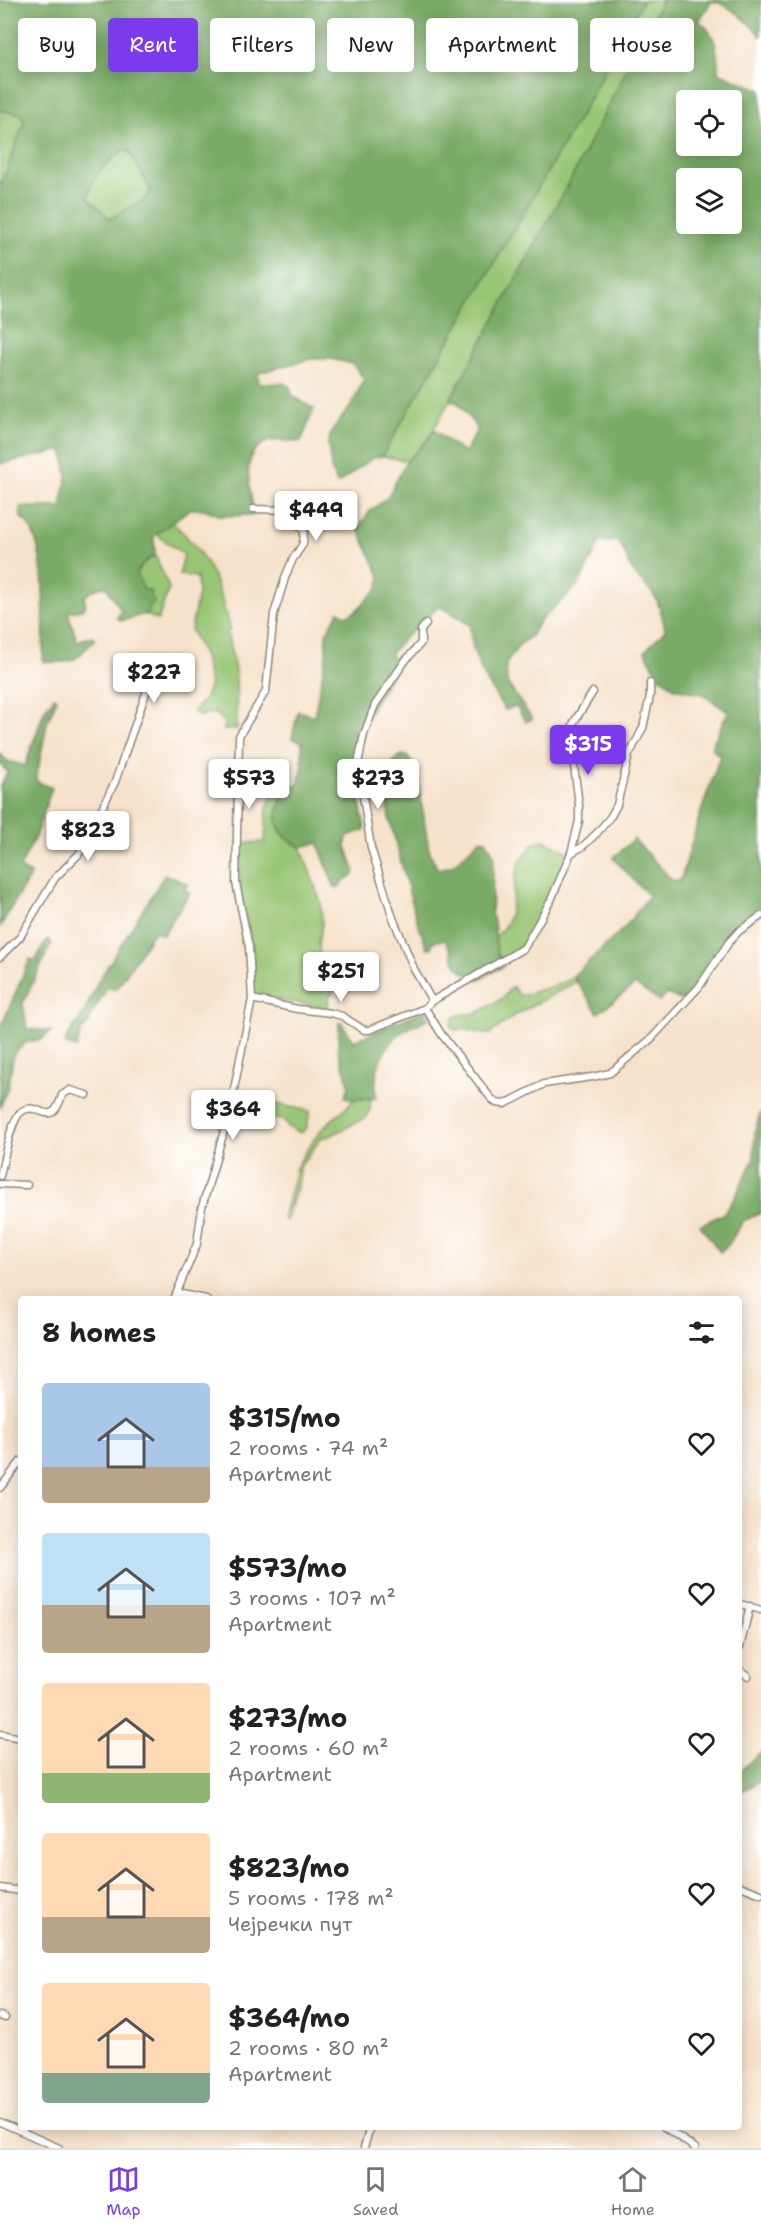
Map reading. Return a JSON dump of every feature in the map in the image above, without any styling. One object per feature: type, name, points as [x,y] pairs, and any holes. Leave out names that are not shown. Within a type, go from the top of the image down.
[{"type":"street","points":[[176,1296],[199,1235],[202,1207],[229,1114],[252,999],[249,947],[236,883],[239,736],[266,691],[274,614],[286,575],[304,538],[304,531],[286,510],[253,509]]},
{"type":"street","points":[[426,624],[421,630],[421,643],[405,661],[375,705],[364,734],[358,764],[371,848],[377,868],[393,918],[414,969],[432,1001]]},
{"type":"street","points":[[0,957],[20,937],[55,878],[79,854],[116,783],[156,664]]},
{"type":"street","points":[[571,853],[582,847],[597,833],[617,805],[629,755],[643,728],[650,696],[650,683]]},
{"type":"street","points":[[252,999],[297,1010],[331,1013],[342,1016],[364,1030],[369,1030],[425,1008],[432,1001],[524,948],[551,900],[571,853],[579,821],[579,806],[570,735],[574,722],[593,692]]},
{"type":"street","points":[[425,1008],[442,1035],[490,1097],[496,1103],[505,1104],[544,1084],[610,1073],[651,1039],[699,987],[729,942],[739,931],[761,916]]},
{"type":"street","points":[[0,1176],[13,1127],[21,1112],[28,1109],[54,1112],[58,1108],[62,1095],[70,1090],[87,1095]]},
{"type":"street","points":[[0,1184],[27,1185]]},
{"type":"street","points":[[0,1488],[18,1465]]},
{"type":"street","points":[[742,1604],[761,1610]]},
{"type":"street","points":[[742,1639],[750,1606]]},
{"type":"street","points":[[742,1672],[748,1676]]},
{"type":"street","points":[[0,1734],[18,1737]]},
{"type":"street","points":[[742,1887],[761,1894]]},
{"type":"street","points":[[0,1888],[18,1891]]},
{"type":"street","points":[[0,2122],[58,2148]]},
{"type":"street","points":[[364,2148],[369,2130]]},
{"type":"street","points":[[668,2130],[690,2147]]},
{"type":"green space","points":[[0,0],[643,0],[633,18],[590,18],[590,72],[604,72],[382,456],[373,458],[337,484],[331,468],[328,443],[332,430],[351,406],[364,379],[353,364],[331,359],[310,359],[258,373],[259,384],[283,383],[289,386],[293,396],[314,409],[301,442],[279,440],[267,442],[258,447],[252,455],[248,473],[254,515],[222,516],[204,509],[190,509],[154,536],[155,555],[136,573],[144,590],[149,590],[154,602],[150,606],[149,613],[122,621],[117,618],[121,610],[105,585],[90,592],[84,598],[86,605],[82,610],[68,612],[77,641],[92,636],[95,639],[73,660],[61,662],[43,662],[44,607],[41,563],[37,543],[30,528],[21,518],[20,507],[61,507],[67,477],[63,450],[0,464],[0,188],[24,123],[22,114],[0,110]],"holes":[[[121,151],[129,151],[151,191],[144,200],[110,219],[88,197],[96,176]]]},
{"type":"green space","points":[[643,0],[662,0],[653,18],[633,18]]},
{"type":"green space","points":[[662,0],[761,0],[761,36],[733,10],[712,1],[699,21],[713,37],[717,51],[718,72],[761,90],[761,913],[735,930],[715,956],[710,968],[682,1001],[668,994],[659,1001],[635,985],[598,1013],[573,976],[626,926],[649,896],[613,858],[634,839],[672,880],[679,881],[682,876],[720,756],[711,747],[728,712],[702,694],[675,688],[659,676],[645,651],[665,630],[658,602],[631,569],[623,549],[616,541],[600,542],[579,584],[539,622],[531,636],[519,645],[506,664],[507,683],[532,719],[526,722],[516,706],[505,710],[486,680],[473,648],[470,625],[439,606],[395,648],[390,655],[400,662],[370,710],[356,750],[356,780],[365,830],[347,836],[346,846],[355,873],[338,888],[334,886],[318,843],[301,847],[283,835],[279,828],[277,813],[280,805],[289,785],[298,785],[302,769],[302,742],[292,738],[298,711],[314,716],[326,657],[326,633],[339,611],[346,616],[355,612],[379,587],[380,576],[358,528],[370,511],[387,498],[407,461],[434,430],[464,453],[478,429],[458,403],[450,400],[570,181],[625,72],[694,72],[694,18],[653,18]]},
{"type":"green space","points":[[604,72],[625,72],[570,181],[429,438],[407,461],[382,456]]},
{"type":"green space","points":[[0,110],[22,114],[24,123],[0,188]]},
{"type":"green space","points":[[121,151],[129,151],[151,191],[144,200],[110,219],[88,197],[96,176]]},
{"type":"green space","points":[[172,522],[204,559],[221,597],[230,630],[227,632],[236,675],[237,729],[224,730],[224,722],[217,714],[208,713],[199,717],[194,711],[205,698],[210,684],[204,657],[191,630],[198,594],[197,577],[179,575],[184,555],[156,534]]},
{"type":"green space","points":[[155,555],[169,588],[158,620],[145,615],[149,613],[144,591],[136,573]]},
{"type":"green space","points":[[54,697],[57,699],[47,723],[36,781],[52,788],[35,837],[20,868],[31,874],[0,927],[0,786],[8,772],[0,764],[0,754],[8,761],[25,766],[44,711]]},
{"type":"green space","points":[[402,755],[407,756],[416,768],[429,850],[437,868],[444,868],[455,863],[481,839],[486,840],[494,855],[491,913],[497,952],[504,966],[479,980],[459,968],[444,940],[432,942],[432,947],[427,949],[416,918],[389,817],[387,801],[391,765]]},
{"type":"green space","points":[[289,785],[277,813],[277,821],[283,835],[301,847],[321,903],[322,926],[318,943],[322,966],[333,993],[329,996],[328,1008],[254,996],[252,953],[240,896],[240,843],[265,842],[267,807],[277,786]]},
{"type":"green space","points":[[543,840],[568,852],[564,864],[550,899],[531,933],[519,948],[502,960],[497,952],[495,937],[506,924],[510,913],[518,867],[531,847]]},
{"type":"green space","points":[[165,874],[188,884],[185,890],[190,892],[163,935],[154,931],[116,990],[107,988],[92,1013],[89,1023],[82,1030],[76,1048],[65,1044],[67,1036],[84,1013],[97,983]]},
{"type":"green space","points":[[47,939],[52,943],[23,1003],[27,1029],[52,1031],[41,1040],[27,1042],[14,1053],[8,1087],[0,1108],[0,1029],[30,959],[35,961]]},
{"type":"green space","points":[[573,976],[576,982],[515,1015],[490,1034],[455,1030],[451,1026],[452,1020],[459,1015],[477,1013],[503,998],[512,986],[520,996],[562,983]]},
{"type":"green space","points":[[424,1010],[429,1018],[399,1034],[386,1050],[377,1074],[377,1098],[351,1099],[345,1097],[349,1085],[338,1050],[339,1023],[341,1022],[354,1041]]},
{"type":"green space","points":[[236,1098],[258,1107],[271,1103],[310,1111],[307,1127],[301,1133],[288,1127],[285,1121],[274,1118],[262,1130],[232,1117]]},
{"type":"green space","points":[[354,1099],[371,1099],[370,1110],[365,1118],[328,1137],[322,1137],[299,1168],[299,1182],[286,1220],[283,1218],[295,1170],[322,1129]]},
{"type":"green space","points":[[761,1111],[761,1213],[743,1221],[729,1244],[720,1252],[700,1225],[723,1214],[734,1199],[754,1158],[755,1131]]},
{"type":"green space","points":[[761,1752],[761,1781],[742,1791],[742,1769]]}]
